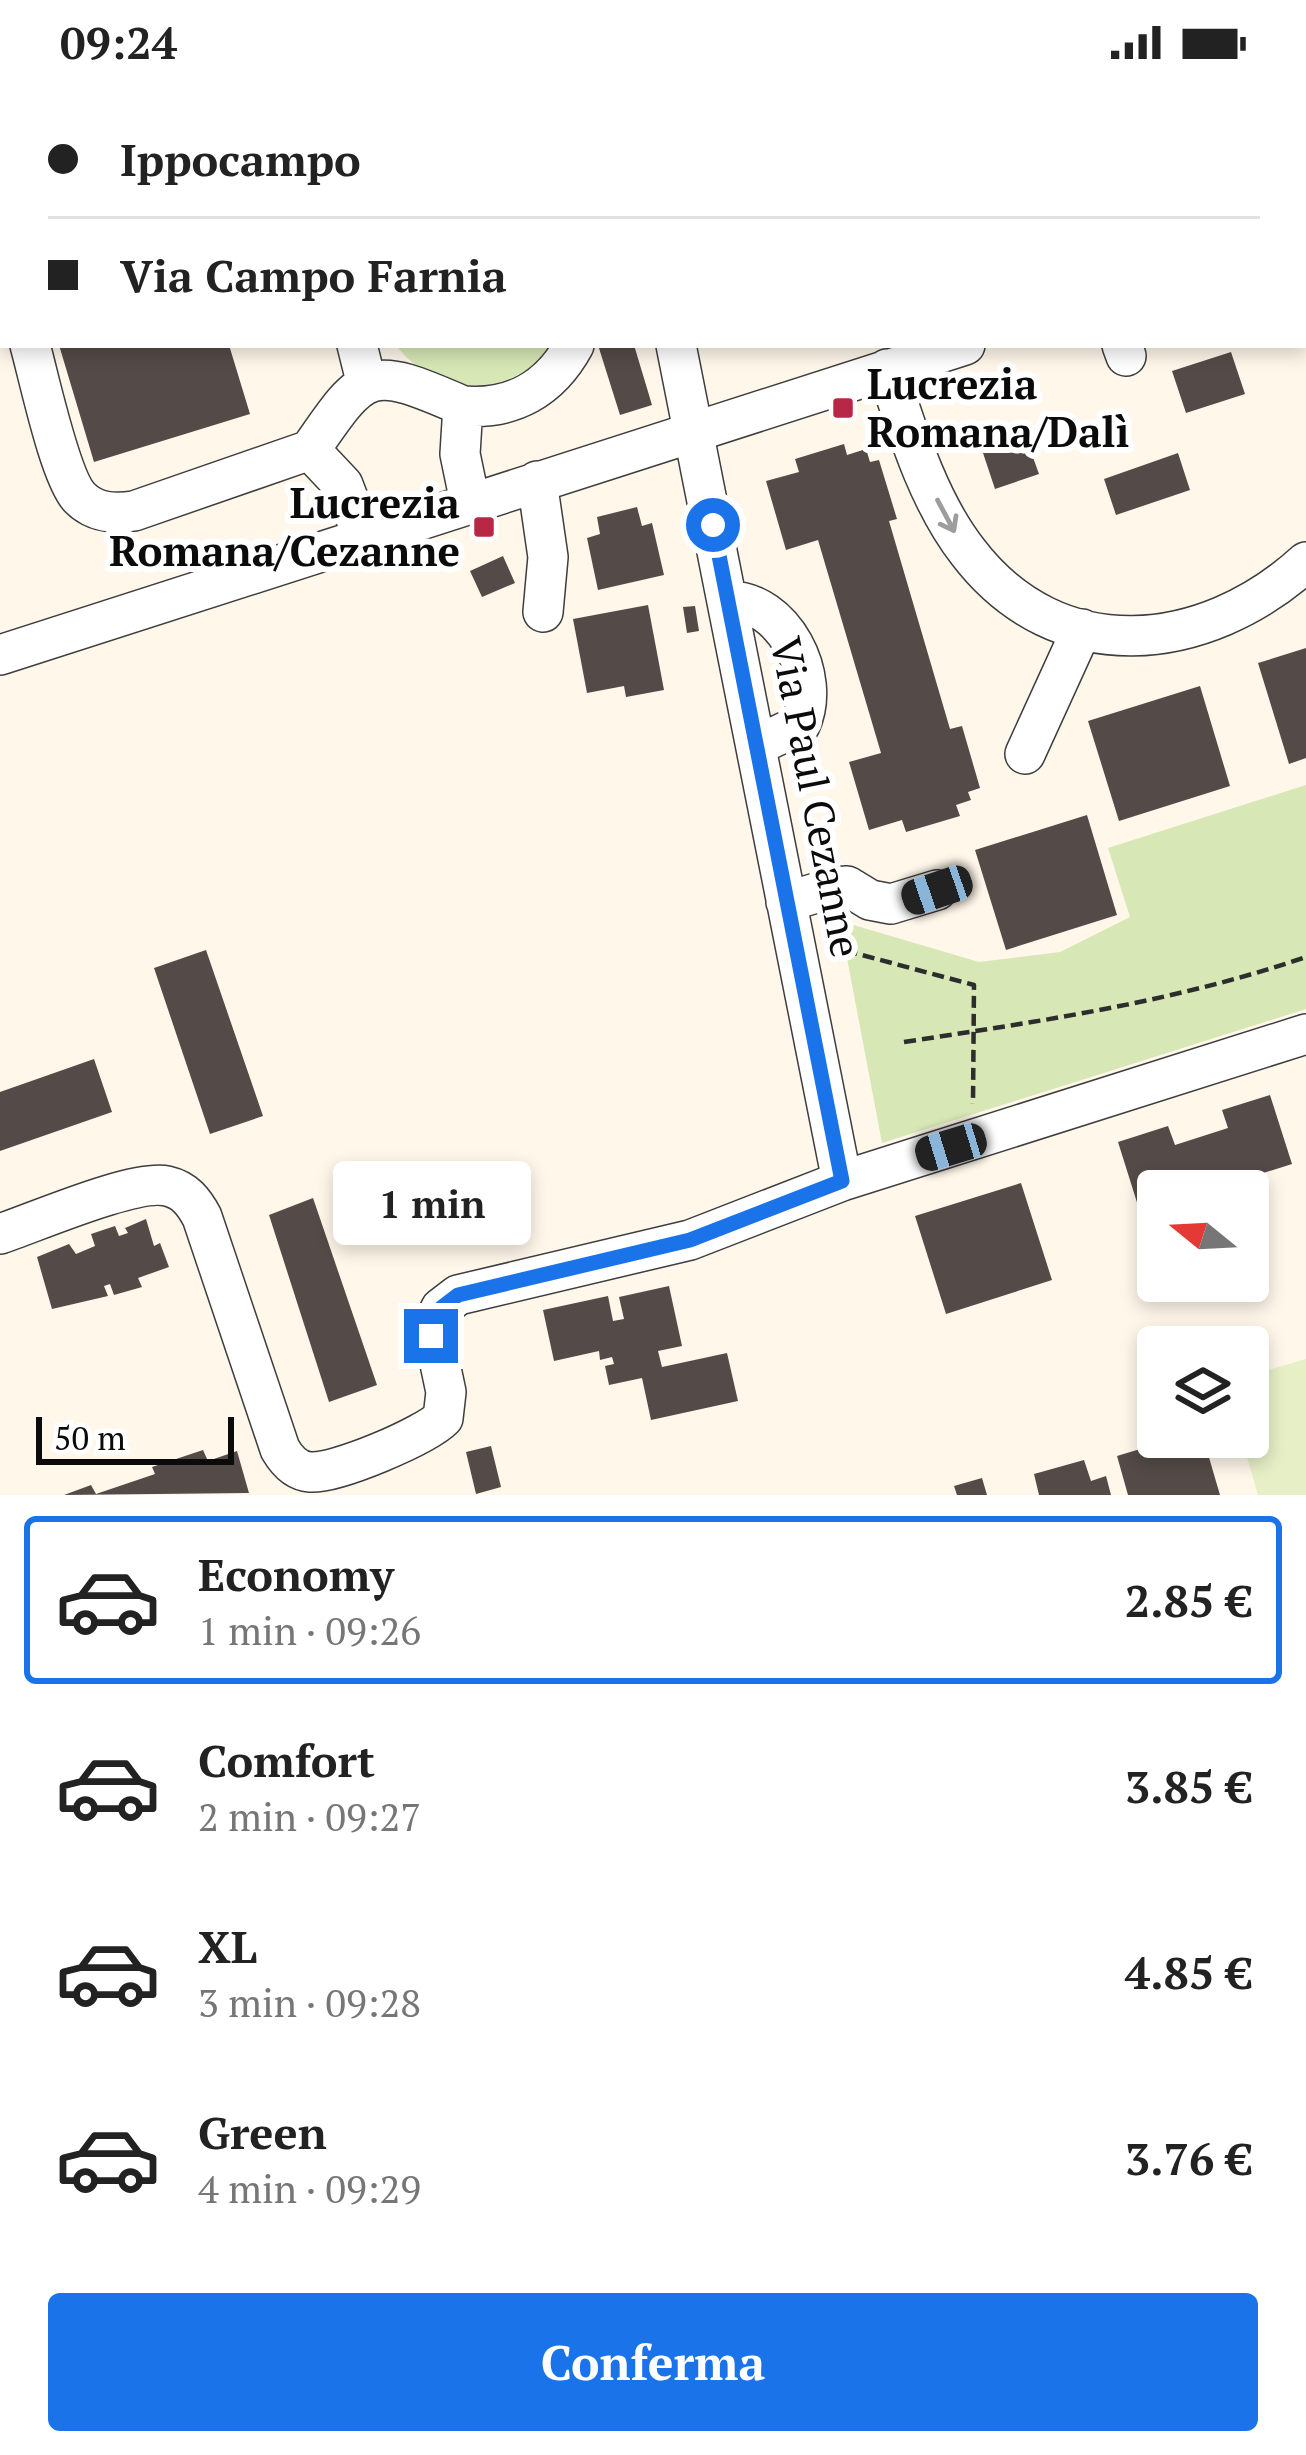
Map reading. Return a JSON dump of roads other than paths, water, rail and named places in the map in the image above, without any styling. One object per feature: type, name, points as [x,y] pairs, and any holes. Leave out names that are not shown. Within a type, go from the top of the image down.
[{"type":"street","points":[[31,348],[69,480],[80,498],[104,512],[134,511],[310,450],[342,403],[361,363],[389,379],[463,406],[495,406],[534,392],[552,378],[572,348]]},
{"type":"street","name":"Via Paul Cezanne","points":[[677,348],[842,1181]]},
{"type":"street","points":[[0,655],[955,348]]},
{"type":"street","points":[[886,369],[938,501],[966,550],[1015,598],[1082,629],[1133,636],[1200,627],[1250,604],[1306,562]]},
{"type":"street","points":[[463,406],[460,454],[470,502]]},
{"type":"street","points":[[310,450],[343,485],[363,536]]},
{"type":"street","points":[[537,482],[548,557],[543,612]]},
{"type":"street","points":[[728,601],[747,601],[768,612],[793,644],[805,680],[806,710],[800,725],[757,745]]},
{"type":"street","points":[[1025,754],[1082,629]]},
{"type":"street","points":[[786,902],[847,886],[870,900],[891,904],[937,890]]},
{"type":"street","points":[[0,1234],[134,1188],[160,1185],[186,1194],[202,1216],[280,1449],[291,1464],[316,1472],[409,1439],[443,1418],[446,1392],[431,1326],[441,1308],[458,1295],[690,1240],[842,1181],[1306,1034]]},
{"type":"place","name":"Lucrezia Romana/Dalì","points":[[843,408]]},
{"type":"place","name":"Lucrezia Romana/Cezanne","points":[[484,527]]}]
